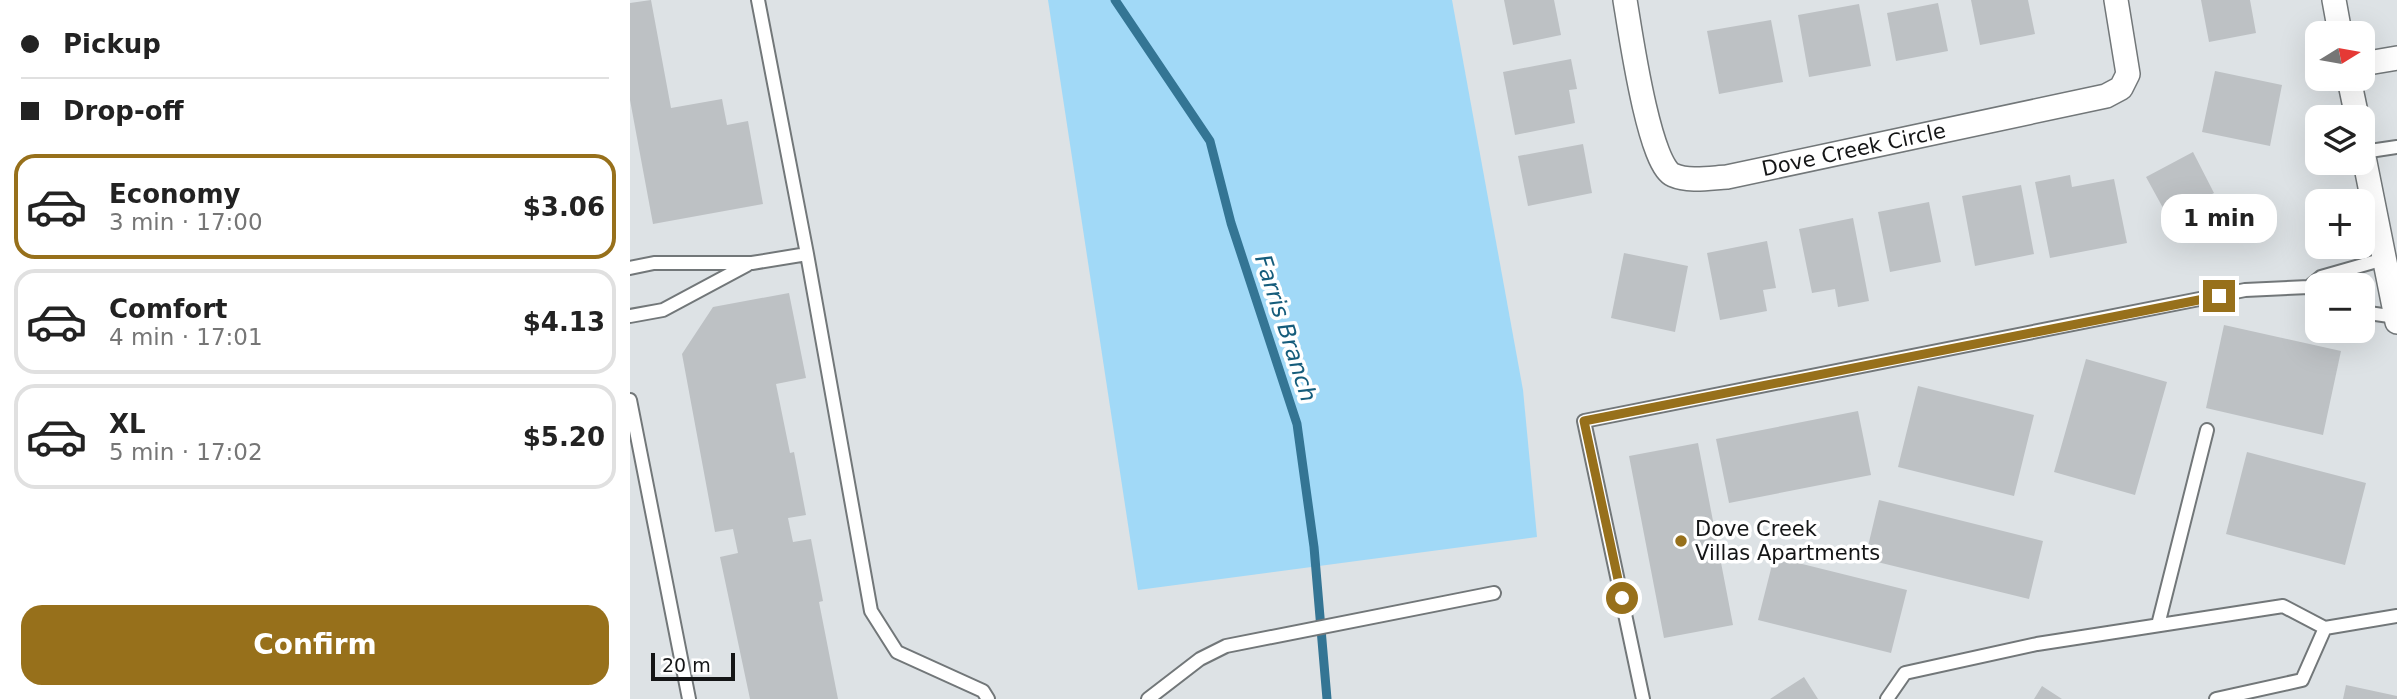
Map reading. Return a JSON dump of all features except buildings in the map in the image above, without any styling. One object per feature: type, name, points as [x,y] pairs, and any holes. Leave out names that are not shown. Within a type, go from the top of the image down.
[{"type":"street","name":"Dove Creek Circle","points":[[1625,0],[1650,132],[1661,163],[1672,175],[1697,179],[1727,177],[2106,96],[2122,89],[2128,74],[2116,0]]},
{"type":"street","points":[[2334,0],[2338,21]]},
{"type":"street","points":[[2375,62],[2397,58]]},
{"type":"street","points":[[2368,175],[2397,320]]},
{"type":"lane","points":[[758,0],[872,611],[897,652],[983,691],[988,699]]},
{"type":"lane","points":[[2375,148],[2397,147]]},
{"type":"lane","points":[[630,268],[654,263],[752,263],[807,254]]},
{"type":"lane","points":[[2335,273],[2384,259]]},
{"type":"lane","points":[[630,316],[663,310],[752,263]]},
{"type":"lane","points":[[1643,699],[1584,421],[2245,290],[2305,291]]},
{"type":"lane","points":[[2375,315],[2397,320]]},
{"type":"lane","points":[[630,400],[689,699]]},
{"type":"lane","points":[[2158,625],[2207,430]]},
{"type":"lane","points":[[1148,699],[1200,659],[1226,646],[1494,593]]},
{"type":"lane","points":[[1887,699],[1905,673],[2037,644],[2283,606],[2325,628],[2397,616]]},
{"type":"lane","points":[[2216,699],[2302,680],[2325,628]]},
{"type":"shaded area","points":[[1048,0],[1452,0],[1523,390],[1537,537],[1138,590]]},
{"type":"waterway","name":"Farris Branch","points":[[1115,0],[1210,141],[1231,223],[1297,424],[1314,547],[1327,699]]},
{"type":"place","name":"Dove Creek Villas Apartments","points":[[1681,541]]},
{"type":"route","points":[[1622,598],[1584,421],[2219,296]]}]
